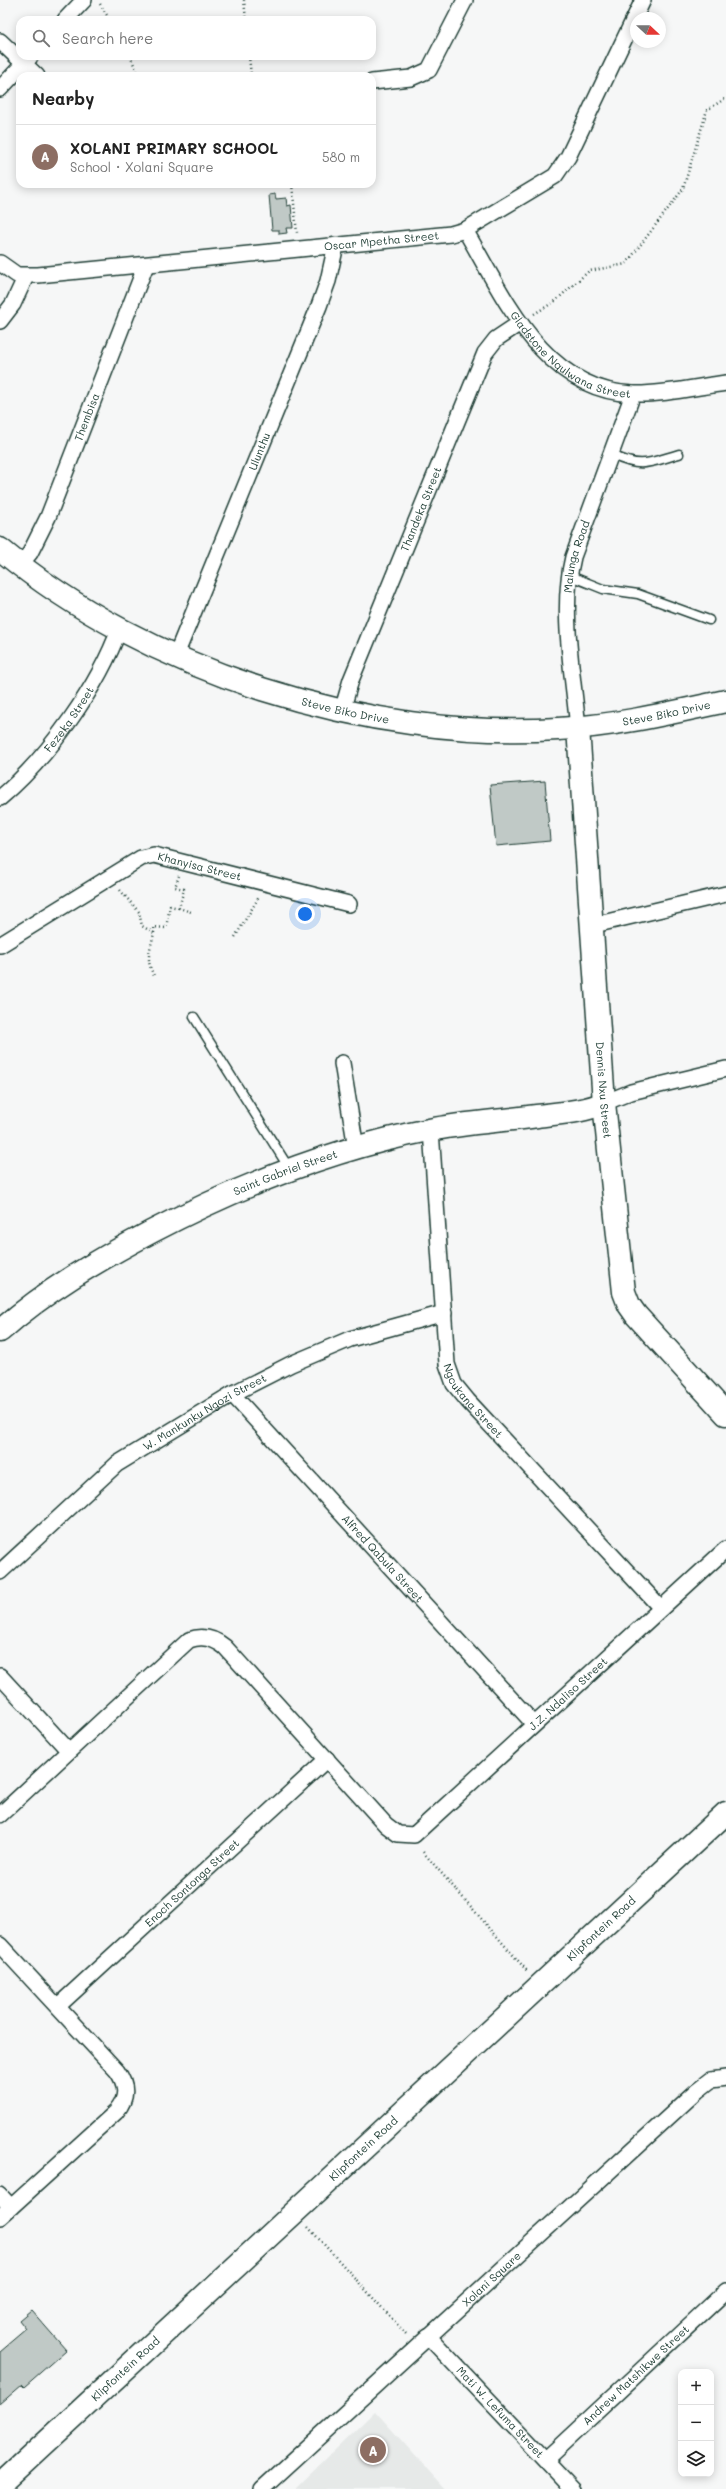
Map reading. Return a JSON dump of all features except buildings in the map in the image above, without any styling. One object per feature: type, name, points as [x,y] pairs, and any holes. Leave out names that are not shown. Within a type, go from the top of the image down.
[{"type":"main road","name":"Steve Biko Drive","points":[[0,548],[20,565],[65,596],[120,627],[176,655],[257,688],[342,710],[429,725],[487,730],[578,728],[605,725],[726,701]]},
{"type":"main road","name":"Dennis Nxu Street","points":[[578,728],[594,925],[604,1103],[624,1292],[629,1305],[726,1414]]},
{"type":"main road","name":"Saint Gabriel Street","points":[[3,1323],[110,1254],[200,1207],[289,1169],[356,1148],[431,1130],[580,1111],[604,1103]]},
{"type":"main road","name":"Klipfontein Road","points":[[1,2480],[726,1813]]},
{"type":"street","points":[[69,16],[84,0]]},
{"type":"street","points":[[376,82],[411,78],[429,70],[465,0]]},
{"type":"street","name":"Oscar Mpetha Street","points":[[0,263],[18,275],[26,276],[298,250],[465,230],[555,176],[568,157],[643,0]]},
{"type":"street","points":[[0,41],[16,52]]},
{"type":"street","points":[[16,72],[28,60],[35,72]]},
{"type":"street","points":[[0,89],[16,72]]},
{"type":"street","name":"Gladstone Nqulwana Street","points":[[465,230],[520,323],[541,349],[565,372],[612,392],[633,394],[726,383]]},
{"type":"street","name":"Ulunthu","points":[[176,655],[319,306],[328,281],[336,245]]},
{"type":"street","name":"Thembisa","points":[[20,565],[30,553],[48,517],[146,265]]},
{"type":"street","points":[[0,321],[13,304],[26,276]]},
{"type":"street","name":"Thandeka Street","points":[[342,710],[351,680],[485,353],[496,339],[520,323]]},
{"type":"street","name":"Malunga Road","points":[[578,728],[567,608],[568,575],[573,557],[612,455],[633,394]]},
{"type":"street","name":"Fezeka Street","points":[[0,798],[35,764],[65,726],[103,666],[120,627]]},
{"type":"street","name":"Khanyisa Street","points":[[2,938],[141,858],[154,855],[184,861],[349,904]]},
{"type":"street","points":[[594,925],[726,894]]},
{"type":"street","points":[[342,1063],[356,1148]]},
{"type":"street","points":[[604,1103],[631,1092],[726,1068]]},
{"type":"street","name":"Ngcukana Street","points":[[431,1130],[448,1371],[454,1384],[661,1608]]},
{"type":"street","name":"W. Mankunku Ngozi Street","points":[[0,1572],[118,1464],[232,1394],[291,1364],[350,1339],[444,1314]]},
{"type":"street","name":"Alfred Qabula Street","points":[[232,1394],[534,1724]]},
{"type":"street","name":"J.Z. Ndaliso Street","points":[[326,1760],[386,1825],[398,1834],[409,1836],[422,1829],[534,1724],[726,1549]]},
{"type":"street","points":[[0,1815],[188,1640],[200,1637],[216,1641],[225,1648],[326,1760]]},
{"type":"street","points":[[0,1676],[69,1751]]},
{"type":"street","name":"Enoch Sontonga Street","points":[[58,2006],[326,1760]]},
{"type":"street","points":[[0,1944],[58,2006],[122,2078],[125,2084],[124,2100],[116,2112],[0,2217]]},
{"type":"street","name":"Xolani Square","points":[[262,2489],[697,2091],[711,2080],[726,2078]]},
{"type":"street","points":[[0,2195],[11,2207]]},
{"type":"street","name":"Andrew Matshikwe Street","points":[[546,2459],[726,2291]]},
{"type":"street","name":"Mati W. Lefuma Street","points":[[428,2336],[573,2489]]},
{"type":"lane","points":[[612,455],[629,464],[637,464],[679,454]]},
{"type":"lane","points":[[568,575],[603,589],[638,594],[709,620]]},
{"type":"lane","points":[[194,1017],[289,1169]]},
{"type":"path","points":[[97,0],[107,16]]},
{"type":"path","points":[[244,0],[246,16]]},
{"type":"path","points":[[132,60],[137,72]]},
{"type":"path","points":[[249,60],[251,72]]},
{"type":"path","points":[[520,323],[554,302],[589,271],[626,264],[683,189],[707,110],[726,98]]},
{"type":"path","points":[[292,188],[298,250]]},
{"type":"path","points":[[180,908],[184,889],[175,886],[184,861]]},
{"type":"path","points":[[111,876],[139,912],[142,926],[154,933]]},
{"type":"path","points":[[235,937],[258,901],[266,882]]},
{"type":"path","points":[[154,976],[148,965],[154,927],[166,928],[170,906],[191,912]]},
{"type":"path","points":[[423,1852],[532,1976]]},
{"type":"path","points":[[304,2222],[410,2338]]},
{"type":"shaded area","points":[[375,2411],[445,2489],[295,2489]]},
{"type":"place","name":"XOLANI PRIMARY SCHOOL","points":[[373,2450]]}]
